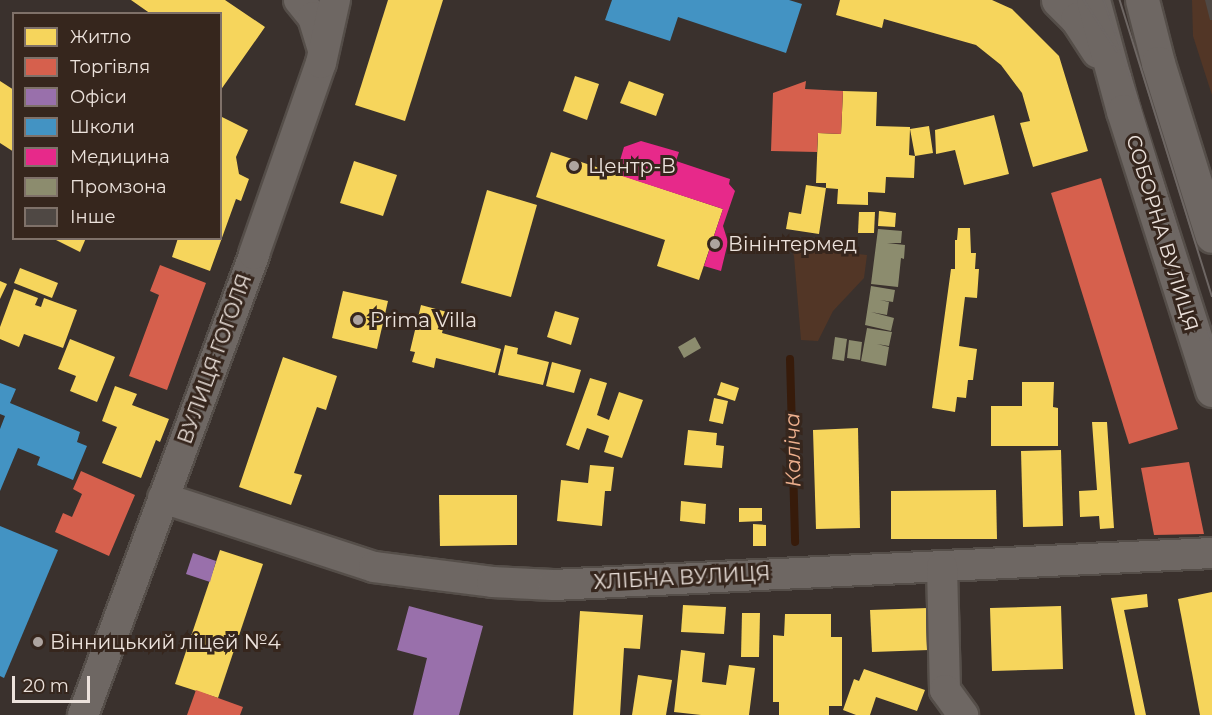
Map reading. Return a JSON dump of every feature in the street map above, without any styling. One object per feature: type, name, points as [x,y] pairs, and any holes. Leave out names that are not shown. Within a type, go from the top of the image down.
[{"type":"main road","points":[[1058,0],[1077,19],[1095,44],[1124,111]]},
{"type":"main road","points":[[1093,0],[1124,111]]},
{"type":"main road","points":[[1129,0],[1146,30],[1156,58],[1212,236]]},
{"type":"main road","points":[[1142,0],[1156,58]]},
{"type":"main road","name":"СОБОРНА ВУЛИЦЯ","points":[[1124,111],[1212,390]]},
{"type":"street","name":"ВУЛИЦЯ ГОГОЛЯ","points":[[83,715],[254,254],[323,52],[315,4]]},
{"type":"street","name":"ХЛІБНА ВУЛИЦЯ","points":[[163,498],[374,567],[492,582],[553,585],[1212,553]]},
{"type":"street","points":[[942,567],[939,703],[963,715]]},
{"type":"shaded area","points":[[1192,0],[1212,0],[1212,95],[1193,36]]},
{"type":"shaded area","points":[[791,247],[867,255],[864,278],[833,311],[818,341],[801,340],[794,256]]},
{"type":"building: Житло","points":[[131,0],[225,0],[265,27],[222,88],[222,12],[148,12]]},
{"type":"building: Житло","points":[[388,0],[443,0],[405,121],[355,105]]},
{"type":"building: Житло","points":[[840,0],[992,0],[1012,9],[1059,56],[1088,151],[1033,167],[1020,123],[1030,121],[1022,93],[1001,65],[976,45],[884,19],[882,28],[836,15]]},
{"type":"building: Житло","points":[[575,76],[599,84],[587,120],[563,111]]},
{"type":"building: Житло","points":[[0,81],[12,89],[12,151],[0,143]]},
{"type":"building: Житло","points":[[629,81],[664,94],[656,116],[620,103]]},
{"type":"building: Житло","points":[[843,91],[877,92],[876,126],[910,127],[909,155],[915,156],[914,178],[886,177],[885,193],[868,192],[868,205],[837,204],[838,189],[826,188],[826,183],[816,183],[818,133],[841,134]]},
{"type":"building: Житло","points":[[994,115],[1009,174],[964,185],[955,150],[936,154],[935,130]]},
{"type":"building: Житло","points":[[222,117],[248,130],[236,157],[239,174],[249,179],[241,201],[236,199],[222,238]]},
{"type":"building: Житло","points":[[929,126],[933,153],[915,156],[910,129]]},
{"type":"building: Житло","points":[[551,152],[723,209],[699,280],[657,266],[665,240],[536,197]]},
{"type":"building: Житло","points":[[354,161],[397,175],[383,216],[340,203]]},
{"type":"building: Житло","points":[[806,185],[826,188],[819,234],[786,229],[789,212],[801,214]]},
{"type":"building: Житло","points":[[487,190],[537,205],[511,297],[461,283]]},
{"type":"building: Житло","points":[[879,211],[896,213],[895,227],[878,226]]},
{"type":"building: Житло","points":[[859,212],[875,212],[874,233],[858,233]]},
{"type":"building: Житло","points":[[958,228],[970,228],[971,253],[976,253],[975,269],[979,269],[977,298],[965,297],[959,346],[977,349],[973,380],[968,380],[966,398],[957,397],[955,412],[932,408],[951,269],[955,269],[955,240],[957,240]]},
{"type":"building: Житло","points":[[56,240],[85,240],[80,252]]},
{"type":"building: Житло","points":[[177,240],[221,240],[210,271],[172,257]]},
{"type":"building: Житло","points":[[20,268],[58,283],[52,298],[14,283]]},
{"type":"building: Житло","points":[[0,281],[7,284],[0,299]]},
{"type":"building: Житло","points":[[14,289],[38,298],[35,305],[41,307],[44,298],[77,310],[63,348],[24,334],[19,347],[0,339],[0,327]]},
{"type":"building: Житло","points":[[343,291],[388,301],[377,349],[332,338]]},
{"type":"building: Житло","points":[[421,305],[447,312],[442,333],[501,349],[495,373],[436,358],[434,368],[412,362],[415,352],[410,351]]},
{"type":"building: Житло","points":[[555,311],[579,318],[571,345],[547,337]]},
{"type":"building: Житло","points":[[70,339],[115,357],[97,402],[70,391],[76,376],[58,369]]},
{"type":"building: Житло","points":[[505,345],[518,348],[517,354],[549,362],[543,385],[498,375]]},
{"type":"building: Житло","points":[[283,357],[337,376],[326,410],[317,407],[294,473],[302,475],[291,505],[239,487]]},
{"type":"building: Житло","points":[[552,362],[581,370],[574,393],[546,386]]},
{"type":"building: Житло","points":[[590,378],[607,383],[597,415],[609,420],[619,392],[643,400],[622,458],[604,452],[609,436],[587,428],[579,450],[566,445]]},
{"type":"building: Житло","points":[[721,382],[739,388],[735,401],[717,395]]},
{"type":"building: Житло","points":[[1022,382],[1054,382],[1053,407],[1058,408],[1058,446],[991,446],[991,406],[1022,406]]},
{"type":"building: Житло","points":[[115,386],[137,394],[132,405],[169,419],[160,442],[156,440],[141,478],[102,463],[117,427],[102,421]]},
{"type":"building: Житло","points":[[714,398],[728,401],[723,424],[709,421]]},
{"type":"building: Житло","points":[[1092,422],[1107,422],[1114,528],[1100,529],[1099,516],[1080,517],[1079,491],[1097,490]]},
{"type":"building: Житло","points":[[858,428],[860,528],[816,529],[813,430]]},
{"type":"building: Житло","points":[[688,430],[717,433],[716,445],[724,446],[722,468],[684,465]]},
{"type":"building: Житло","points":[[1061,450],[1063,526],[1023,527],[1021,451]]},
{"type":"building: Житло","points":[[590,465],[614,467],[611,491],[605,491],[602,526],[557,521],[561,480],[588,483]]},
{"type":"building: Житло","points":[[996,490],[997,539],[891,539],[891,491]]},
{"type":"building: Житло","points":[[439,495],[517,495],[517,545],[440,546]]},
{"type":"building: Житло","points":[[681,501],[706,504],[705,524],[680,521]]},
{"type":"building: Житло","points":[[739,508],[762,508],[762,521],[739,522]]},
{"type":"building: Житло","points":[[753,524],[766,525],[766,546],[753,546]]},
{"type":"building: Житло","points":[[220,550],[263,564],[218,698],[175,684]]},
{"type":"building: Житло","points":[[1212,592],[1212,715],[1200,715],[1178,599]]},
{"type":"building: Житло","points":[[1147,594],[1148,607],[1124,610],[1146,715],[1135,715],[1111,598]]},
{"type":"building: Житло","points":[[683,605],[726,607],[724,634],[681,632]]},
{"type":"building: Житло","points":[[1061,606],[1063,669],[992,671],[990,608]]},
{"type":"building: Житло","points":[[928,608],[929,650],[872,652],[870,610]]},
{"type":"building: Житло","points":[[580,611],[643,615],[640,649],[624,648],[620,715],[573,715]]},
{"type":"building: Житло","points":[[742,613],[760,613],[759,657],[741,657]]},
{"type":"building: Житло","points":[[785,614],[831,614],[831,637],[842,637],[842,706],[829,706],[829,715],[779,715],[779,702],[773,702],[773,635],[784,636]]},
{"type":"building: Житло","points":[[681,650],[705,653],[702,682],[726,685],[729,665],[755,668],[749,715],[701,715],[674,712]]},
{"type":"building: Житло","points":[[864,669],[925,690],[917,711],[876,697],[870,715],[856,715],[843,710],[854,679],[859,681]]},
{"type":"building: Житло","points":[[638,675],[672,680],[666,715],[632,715]]},
{"type":"building: Торгівля","points":[[806,81],[805,89],[843,91],[841,134],[818,133],[817,152],[771,151],[773,93]]},
{"type":"building: Торгівля","points":[[1101,178],[1178,429],[1129,444],[1051,193]]},
{"type":"building: Торгівля","points":[[160,265],[206,283],[167,390],[129,376],[159,295],[150,291]]},
{"type":"building: Торгівля","points":[[1189,462],[1204,534],[1154,535],[1141,468]]},
{"type":"building: Торгівля","points":[[81,471],[135,495],[109,556],[55,532],[63,513],[72,517],[82,494],[73,489]]},
{"type":"building: Торгівля","points":[[196,690],[243,707],[240,715],[187,715]]},
{"type":"building: Офіси","points":[[193,553],[216,561],[210,582],[186,574]]},
{"type":"building: Офіси","points":[[409,606],[483,626],[459,715],[413,715],[427,658],[397,650]]},
{"type":"building: Школи","points":[[612,0],[789,0],[802,4],[786,53],[678,17],[670,41],[605,20]]},
{"type":"building: Школи","points":[[0,383],[16,389],[10,403],[80,432],[77,442],[87,446],[73,480],[37,465],[40,457],[18,448],[0,491],[0,429],[5,416],[0,414]]},
{"type":"building: Школи","points":[[0,526],[58,550],[4,678],[0,676]]},
{"type":"building: Медицина","points":[[641,141],[679,152],[676,161],[730,179],[729,184],[735,191],[723,226],[728,242],[721,271],[704,266],[723,209],[616,174],[624,147]]},
{"type":"building: Промзона","points":[[878,229],[902,231],[901,243],[887,243],[905,245],[904,259],[901,258],[898,287],[871,284]]},
{"type":"building: Промзона","points":[[871,286],[895,290],[893,302],[880,300],[889,302],[887,315],[871,312],[894,318],[891,331],[865,325]]},
{"type":"building: Промзона","points":[[867,328],[892,332],[889,346],[877,344],[889,347],[886,366],[861,361]]},
{"type":"building: Промзона","points":[[695,337],[701,348],[684,358],[678,347]]},
{"type":"building: Промзона","points":[[835,337],[847,339],[844,361],[832,359]]},
{"type":"building: Промзона","points":[[849,340],[862,342],[860,360],[847,358]]},
{"type":"building: Інше","points":[[1205,0],[1212,0],[1212,20],[1210,20]]},
{"type":"waterway","name":"Каліча","points":[[790,359],[795,542]]},
{"type":"tram line","points":[[1084,0],[1117,51]]},
{"type":"tram line","points":[[1104,0],[1130,74],[1212,342]]},
{"type":"tram line","points":[[1120,0],[1212,296]]},
{"type":"place","name":"Центр-В","points":[[574,166]]},
{"type":"place","name":"Вінінтермед","points":[[715,244]]},
{"type":"place","name":"Prima Villa","points":[[358,320]]},
{"type":"place","name":"Вінницький ліцей №4","points":[[38,642]]}]
